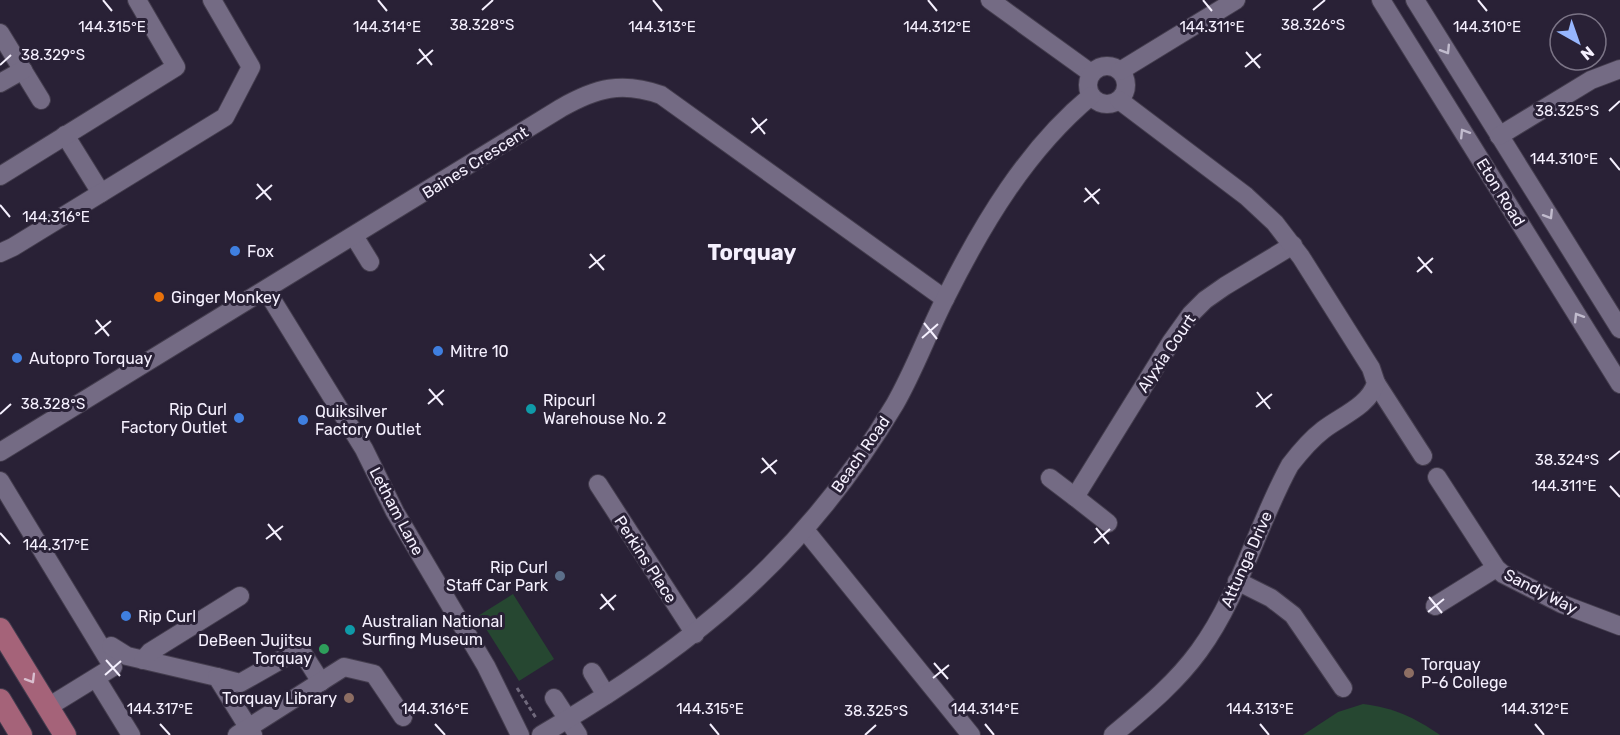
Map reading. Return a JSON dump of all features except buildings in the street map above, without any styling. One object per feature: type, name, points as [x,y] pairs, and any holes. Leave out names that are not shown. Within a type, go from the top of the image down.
[{"type":"main road","points":[[0,629],[65,735]]},
{"type":"main road","points":[[0,700],[21,735]]},
{"type":"street","points":[[2,169],[65,135],[176,67],[137,0]]},
{"type":"street","points":[[0,254],[225,117],[251,67],[212,0]]},
{"type":"street","points":[[990,0],[1092,73]]},
{"type":"street","points":[[1120,71],[1236,0]]},
{"type":"street","name":"Eton Road","points":[[1382,0],[1620,384]]},
{"type":"street","name":"Eton Road","points":[[1415,0],[1620,328]]},
{"type":"street","points":[[0,33],[41,100]]},
{"type":"street","points":[[1108,66],[1120,71],[1126,86],[1119,100],[1111,104],[1102,103],[1091,96],[1087,88],[1092,73],[1108,66]]},
{"type":"street","points":[[1499,136],[1591,80],[1620,69]]},
{"type":"street","points":[[0,83],[23,70]]},
{"type":"street","name":"Baines Crescent","points":[[0,452],[583,96],[600,90],[632,88],[661,95],[945,299]]},
{"type":"street","name":"Beach Road","points":[[543,734],[666,656],[695,634],[753,584],[805,530],[879,430],[913,371],[945,299],[971,249],[1017,176],[1056,127],[1091,96]]},
{"type":"street","points":[[1119,100],[1263,210],[1293,245],[1371,368],[1376,383],[1423,456]]},
{"type":"street","points":[[65,135],[101,194]]},
{"type":"street","points":[[354,236],[370,262]]},
{"type":"street","name":"Alyxia Court","points":[[1076,497],[1171,342],[1191,314],[1205,300],[1225,286],[1293,245]]},
{"type":"street","name":"Letham Lane","points":[[266,290],[364,449],[395,512],[520,735]]},
{"type":"street","points":[[1594,342],[1620,328]]},
{"type":"street","name":"Attunga Drive","points":[[1113,735],[1150,704],[1187,667],[1210,634],[1237,581],[1280,482],[1301,450],[1325,428],[1369,398],[1376,383]]},
{"type":"street","name":"Sandy Way","points":[[1437,477],[1496,568],[1562,604],[1620,626]]},
{"type":"street","points":[[1050,478],[1108,523]]},
{"type":"street","points":[[0,481],[113,667],[48,707]]},
{"type":"street","name":"Perkins Place","points":[[598,484],[695,634]]},
{"type":"street","points":[[805,530],[971,735]]},
{"type":"street","points":[[1435,606],[1496,568]]},
{"type":"street","points":[[1237,581],[1271,598],[1293,615],[1343,688]]},
{"type":"street","points":[[142,660],[150,652],[240,596]]},
{"type":"street","points":[[111,646],[127,656],[240,683],[300,649],[321,682]]},
{"type":"street","points":[[217,677],[246,733],[344,667],[374,674],[403,717]]},
{"type":"street","points":[[592,672],[606,695]]},
{"type":"street","points":[[96,678],[131,735]]},
{"type":"street","points":[[554,698],[578,735]]},
{"type":"path","points":[[514,683],[543,734]]},
{"type":"green space","points":[[513,594],[554,659],[519,681],[478,616]]},
{"type":"green space","points":[[1363,704],[1403,714],[1440,735],[1303,735],[1338,712]]},
{"type":"place","name":"Fox","points":[[235,251]]},
{"type":"place","name":"Ginger Monkey","points":[[159,297]]},
{"type":"place","name":"Mitre 10","points":[[438,351]]},
{"type":"place","name":"Autopro Torquay","points":[[17,358]]},
{"type":"place","name":"Ripcurl Warehouse No. 2","points":[[531,409]]},
{"type":"place","name":"Rip Curl Factory Outlet","points":[[239,418]]},
{"type":"place","name":"Quiksilver Factory Outlet","points":[[303,420]]},
{"type":"place","name":"Rip Curl Staff Car Park","points":[[560,576]]},
{"type":"place","name":"Rip Curl","points":[[126,616]]},
{"type":"place","name":"Australian National Surfing Museum","points":[[350,630]]},
{"type":"place","name":"DeBeen Jujitsu Torquay","points":[[324,649]]},
{"type":"place","name":"Torquay P-6 College","points":[[1409,673]]},
{"type":"place","name":"Torquay Library","points":[[349,698]]},
{"type":"district","name":"Torquay","points":[[752,252]]}]
